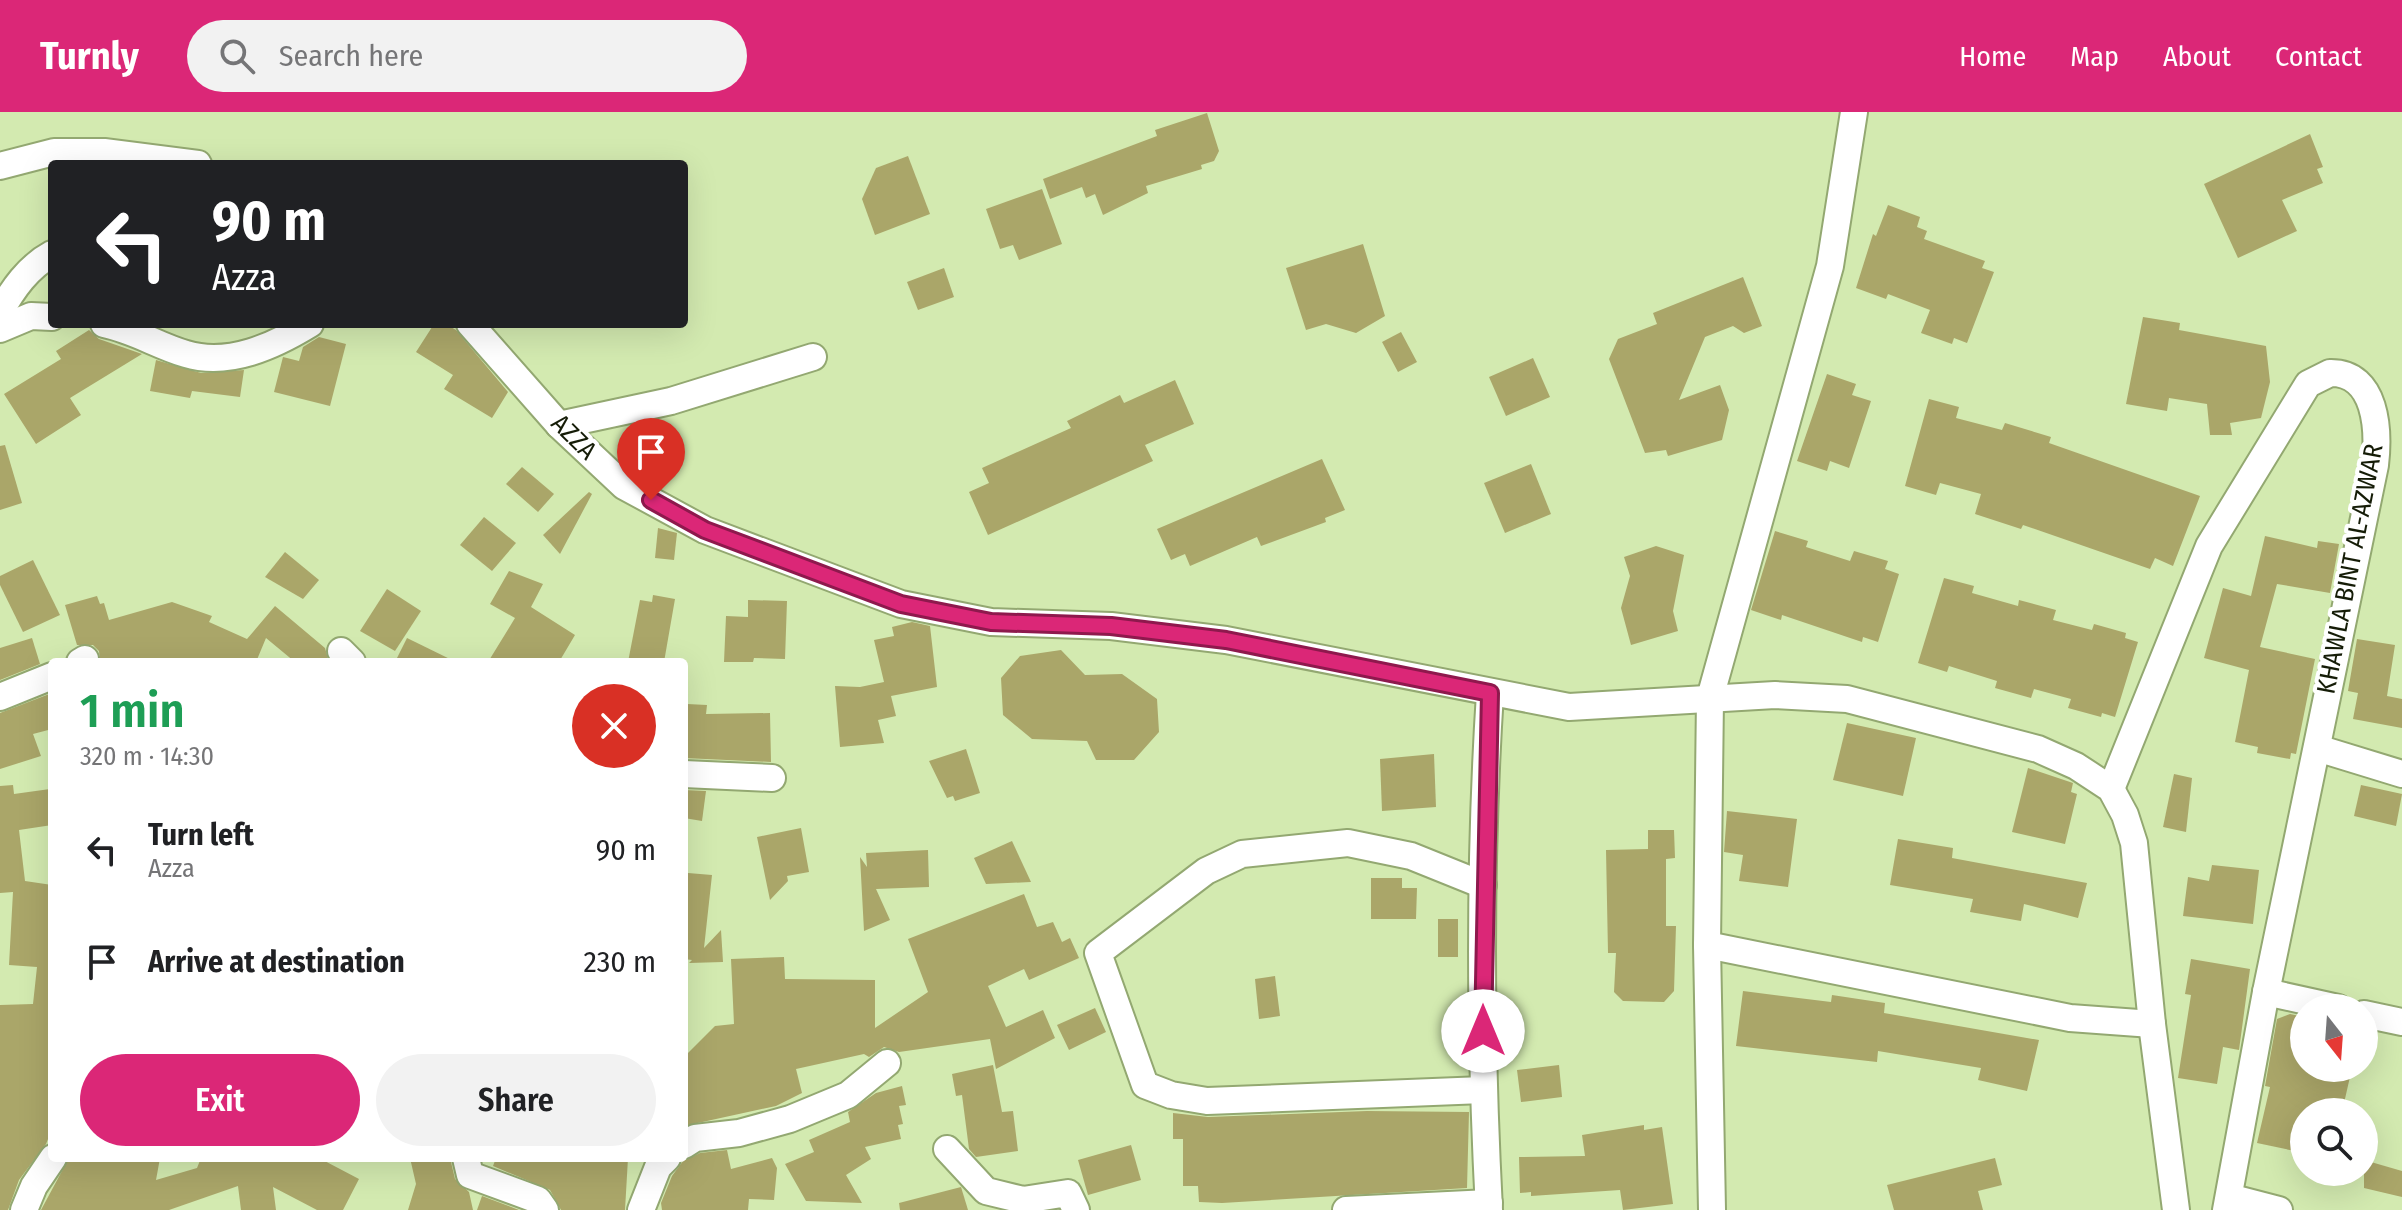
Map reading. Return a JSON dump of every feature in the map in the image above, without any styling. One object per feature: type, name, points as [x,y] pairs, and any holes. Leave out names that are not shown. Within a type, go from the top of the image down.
[{"type":"street","points":[[1712,1210],[1707,945],[1710,698],[1830,266],[1854,112]]},
{"type":"street","points":[[0,166],[54,152],[104,152],[167,160]]},
{"type":"street","points":[[0,312],[14,287],[38,261],[48,256]]},
{"type":"street","points":[[0,329],[31,316],[48,317]]},
{"type":"street","points":[[123,328],[188,355],[239,358],[302,328]]},
{"type":"street","name":"AZZA","points":[[474,328],[559,425],[624,486],[705,530],[901,604],[991,622],[1111,626],[1226,640],[1569,707],[1775,695],[1847,699],[2038,749],[2076,766],[2111,789]]},
{"type":"street","points":[[559,425],[671,401],[813,357]]},
{"type":"street","name":"KHAWLA BINT AL-AZWAR","points":[[2111,789],[2209,546],[2308,384],[2318,377],[2336,373],[2353,379],[2366,393],[2376,427],[2377,446],[2266,992],[2228,1203]]},
{"type":"street","points":[[0,697],[48,678]]},
{"type":"street","points":[[1346,1210],[1489,1206],[1483,1090],[1483,885],[1490,693]]},
{"type":"street","points":[[2317,748],[2402,774]]},
{"type":"street","points":[[688,774],[772,778]]},
{"type":"street","points":[[2111,789],[2134,843],[2152,1024],[2176,1210]]},
{"type":"street","points":[[1483,885],[1411,856],[1348,843],[1242,854],[1206,871],[1098,953],[1145,1085],[1171,1095],[1207,1101],[1483,1090]]},
{"type":"street","points":[[1707,945],[2070,1018],[2152,1024]]},
{"type":"street","points":[[2266,992],[2290,997]]},
{"type":"street","points":[[2378,1017],[2402,1022]]},
{"type":"street","points":[[688,1142],[695,1138],[739,1133],[790,1119],[848,1095],[887,1063]]},
{"type":"street","points":[[947,1149],[986,1191],[1023,1200],[1068,1193],[1076,1210]]},
{"type":"street","points":[[24,1210],[34,1186],[50,1162]]},
{"type":"street","points":[[467,1162],[470,1175],[538,1200],[545,1210]]},
{"type":"street","points":[[641,1210],[658,1167],[663,1162]]},
{"type":"street","points":[[2228,1203],[2279,1210]]},
{"type":"building","points":[[1207,113],[1219,151],[1214,161],[1201,165],[1202,169],[1146,186],[1148,193],[1103,215],[1095,194],[1086,198],[1082,187],[1050,199],[1043,179],[1157,136],[1155,130]]},
{"type":"building","points":[[2310,134],[2323,167],[2317,169],[2323,183],[2282,200],[2297,231],[2238,258],[2204,184]]},
{"type":"building","points":[[908,156],[930,214],[875,235],[862,199],[876,168]]},
{"type":"building","points":[[1042,189],[1062,244],[1019,260],[1013,245],[1000,249],[986,209]]},
{"type":"building","points":[[1888,205],[1920,217],[1917,227],[1927,231],[1924,239],[1985,261],[1982,268],[1994,272],[1967,343],[1954,338],[1952,344],[1921,333],[1930,310],[1888,294],[1886,299],[1856,288],[1873,234],[1876,236]]},
{"type":"building","points":[[1363,244],[1385,316],[1356,333],[1326,324],[1306,330],[1286,268]]},
{"type":"building","points":[[944,268],[954,297],[918,310],[907,282]]},
{"type":"building","points":[[1743,277],[1762,326],[1744,333],[1733,326],[1705,337],[1679,400],[1720,385],[1729,410],[1722,440],[1668,456],[1666,450],[1645,453],[1609,359],[1618,339],[1657,324],[1653,313]]},
{"type":"building","points":[[2143,317],[2180,323],[2179,330],[2266,346],[2270,382],[2261,418],[2230,423],[2232,435],[2210,435],[2207,404],[2169,398],[2167,411],[2126,404]]},
{"type":"building","points":[[431,328],[456,330],[508,392],[492,418],[444,389],[453,375],[416,352]]},
{"type":"building","points":[[89,330],[99,339],[142,354],[70,398],[81,415],[36,444],[4,394],[61,359],[56,351]]},
{"type":"building","points":[[1401,332],[1417,362],[1398,372],[1382,342]]},
{"type":"building","points":[[319,337],[346,344],[330,406],[274,392],[283,357],[299,361],[303,347]]},
{"type":"building","points":[[1533,358],[1550,397],[1506,416],[1489,377]]},
{"type":"building","points":[[156,360],[201,373],[244,370],[240,397],[192,391],[190,398],[150,391]]},
{"type":"building","points":[[1827,374],[1856,384],[1852,395],[1871,401],[1849,468],[1830,461],[1827,471],[1797,461]]},
{"type":"building","points":[[1175,380],[1194,424],[1145,445],[1153,461],[988,535],[969,492],[989,483],[982,468],[1071,428],[1067,421],[1120,395],[1124,403]]},
{"type":"building","points":[[1929,399],[1959,407],[1956,418],[2002,430],[2005,423],[2051,437],[2049,443],[2200,496],[2173,566],[2155,558],[2150,569],[2023,525],[2021,529],[1975,514],[1981,494],[1940,483],[1936,495],[1905,486]]},
{"type":"building","points":[[5,445],[22,503],[0,510],[0,446]]},
{"type":"building","points":[[1322,459],[1345,510],[1325,518],[1326,522],[1261,546],[1257,537],[1190,566],[1185,554],[1171,560],[1157,529]]},
{"type":"building","points":[[1531,464],[1551,514],[1505,533],[1484,483]]},
{"type":"building","points":[[522,467],[554,494],[538,512],[506,484]]},
{"type":"building","points":[[589,492],[592,494],[560,554],[543,535]]},
{"type":"building","points":[[484,517],[516,543],[492,571],[460,545]]},
{"type":"building","points":[[658,528],[677,533],[674,560],[655,558]]},
{"type":"building","points":[[1775,531],[1808,541],[1806,547],[1850,561],[1854,551],[1888,561],[1885,569],[1899,574],[1878,642],[1863,637],[1862,642],[1782,615],[1781,620],[1751,610]]},
{"type":"building","points":[[2265,536],[2317,548],[2318,541],[2339,544],[2330,593],[2277,584],[2260,647],[2315,659],[2296,754],[2291,753],[2290,759],[2257,753],[2258,747],[2235,742],[2249,670],[2204,658],[2223,588],[2251,596]]},
{"type":"building","points":[[1656,546],[1684,555],[1673,611],[1678,631],[1631,645],[1621,608],[1630,576],[1624,557]]},
{"type":"building","points":[[285,552],[319,580],[303,599],[265,577]]},
{"type":"building","points":[[33,560],[60,615],[23,632],[0,585],[0,576]]},
{"type":"building","points":[[509,571],[543,584],[531,607],[575,635],[561,658],[490,658],[515,618],[490,604]]},
{"type":"building","points":[[1944,578],[1974,586],[1972,593],[2018,606],[2019,600],[2056,610],[2053,620],[2092,630],[2094,624],[2126,633],[2125,638],[2138,642],[2115,717],[2102,713],[2101,717],[2068,708],[2071,699],[2034,689],[2031,698],[1995,688],[1997,681],[1949,666],[1947,672],[1918,663]]},
{"type":"building","points":[[387,589],[421,611],[395,651],[360,631]]},
{"type":"building","points":[[653,595],[675,599],[665,658],[629,658],[640,600],[652,602]]},
{"type":"building","points":[[97,596],[100,604],[104,603],[109,620],[172,602],[212,616],[209,622],[247,639],[275,606],[325,648],[328,658],[290,658],[266,638],[258,658],[100,658],[99,651],[93,645],[77,645],[65,605]]},
{"type":"building","points":[[748,600],[787,601],[785,659],[754,658],[753,662],[724,662],[726,616],[748,617]]},
{"type":"building","points":[[912,622],[930,626],[937,687],[891,696],[896,716],[878,720],[884,743],[840,747],[835,686],[860,687],[884,682],[874,640],[894,636],[892,627]]},
{"type":"building","points":[[32,638],[40,664],[0,680],[0,648]]},
{"type":"building","points":[[407,638],[448,658],[397,658]]},
{"type":"building","points":[[2357,639],[2395,645],[2387,696],[2402,699],[2402,728],[2353,719],[2358,693],[2348,691]]},
{"type":"building","points":[[1061,650],[1085,675],[1122,674],[1157,699],[1159,732],[1134,760],[1096,760],[1087,741],[1032,739],[1003,715],[1001,678],[1020,656]]},
{"type":"building","points":[[48,695],[48,730],[33,734],[41,756],[0,769],[0,713]]},
{"type":"building","points":[[688,704],[707,705],[706,714],[770,713],[771,762],[688,758]]},
{"type":"building","points":[[1847,723],[1916,738],[1903,796],[1833,780]]},
{"type":"building","points":[[966,749],[980,793],[955,801],[953,796],[947,798],[929,761]]},
{"type":"building","points":[[1434,754],[1436,807],[1382,811],[1380,759]]},
{"type":"building","points":[[2028,768],[2073,783],[2071,792],[2077,794],[2065,844],[2012,832]]},
{"type":"building","points":[[2174,774],[2192,778],[2186,832],[2163,827]]},
{"type":"building","points":[[13,785],[14,794],[48,789],[48,826],[19,830],[25,881],[48,884],[48,1139],[19,1180],[8,1210],[0,1210],[0,1005],[33,1004],[37,967],[9,965],[13,892],[0,893],[0,786]]},
{"type":"building","points":[[2361,785],[2402,794],[2396,826],[2354,816]]},
{"type":"building","points":[[688,790],[706,791],[702,821],[688,819]]},
{"type":"building","points":[[1727,811],[1797,819],[1788,887],[1739,881],[1743,855],[1724,852]]},
{"type":"building","points":[[801,828],[809,872],[787,876],[788,881],[770,900],[757,837]]},
{"type":"building","points":[[1648,830],[1674,830],[1675,858],[1666,859],[1666,926],[1676,926],[1674,991],[1664,1002],[1623,1001],[1614,992],[1616,953],[1608,953],[1606,850],[1648,849]]},
{"type":"building","points":[[1898,839],[1953,848],[1952,858],[2087,883],[2078,918],[2024,904],[2021,921],[1970,912],[1973,899],[1890,885]]},
{"type":"building","points":[[1012,841],[1031,882],[986,884],[974,858]]},
{"type":"building","points":[[928,850],[929,887],[876,889],[890,920],[864,931],[860,857],[867,867],[866,853]]},
{"type":"building","points":[[2212,865],[2259,870],[2253,924],[2183,916],[2188,877],[2209,881]]},
{"type":"building","points":[[688,873],[712,875],[704,948],[721,930],[723,962],[689,963],[692,960],[688,960]]},
{"type":"building","points":[[1371,878],[1402,878],[1402,888],[1417,888],[1416,919],[1371,919]]},
{"type":"building","points":[[1024,894],[1037,927],[1053,922],[1062,942],[1070,938],[1079,958],[1029,980],[1024,969],[988,986],[1006,1027],[1043,1010],[1055,1038],[996,1069],[990,1039],[899,1052],[884,1047],[869,1057],[864,1054],[796,1069],[802,1093],[776,1106],[688,1125],[688,1053],[715,1026],[734,1024],[731,959],[784,957],[785,979],[875,980],[875,1028],[928,992],[908,939]]},
{"type":"building","points":[[1438,919],[1458,919],[1458,957],[1438,957]]},
{"type":"building","points":[[2191,959],[2250,969],[2239,1050],[2223,1047],[2217,1084],[2178,1078],[2191,995],[2185,994]]},
{"type":"building","points":[[1275,976],[1280,1016],[1259,1019],[1255,979]]},
{"type":"building","points":[[1743,991],[1831,1002],[1832,995],[1885,1003],[1884,1013],[2039,1040],[2027,1091],[1978,1080],[1981,1068],[1878,1051],[1877,1062],[1736,1046]]},
{"type":"building","points":[[1095,1008],[1106,1032],[1069,1050],[1057,1025]]},
{"type":"building","points":[[2290,1014],[2290,1082],[2349,1082],[2345,1098],[2290,1098],[2290,1150],[2257,1143],[2270,1087],[2265,1086],[2277,1019]]},
{"type":"building","points":[[993,1065],[1002,1112],[1013,1111],[1018,1151],[976,1157],[969,1149],[962,1095],[956,1096],[952,1074]]},
{"type":"building","points":[[1559,1065],[1562,1097],[1521,1102],[1517,1070]]},
{"type":"building","points":[[902,1086],[906,1105],[899,1106],[903,1124],[898,1125],[901,1139],[865,1147],[871,1159],[846,1175],[862,1203],[806,1201],[785,1164],[814,1152],[809,1140],[850,1122],[848,1112],[876,1093]]},
{"type":"building","points":[[1367,1111],[1469,1112],[1467,1188],[1222,1203],[1199,1202],[1198,1186],[1183,1186],[1183,1139],[1173,1139],[1173,1113],[1208,1117]]},
{"type":"building","points":[[1644,1125],[1644,1130],[1662,1127],[1673,1204],[1623,1210],[1620,1190],[1531,1196],[1531,1192],[1520,1193],[1519,1157],[1585,1156],[1582,1135]]},
{"type":"building","points":[[1131,1145],[1141,1180],[1088,1195],[1078,1160]]},
{"type":"building","points":[[727,1150],[731,1169],[772,1158],[777,1168],[774,1200],[749,1199],[748,1210],[662,1210],[661,1203],[672,1176],[682,1162],[688,1162],[688,1159],[700,1153]]},
{"type":"building","points":[[1995,1158],[2002,1185],[1978,1191],[1983,1210],[1894,1210],[1887,1185]]},
{"type":"building","points":[[67,1162],[159,1162],[156,1180],[197,1168],[199,1162],[327,1162],[359,1179],[343,1210],[317,1210],[273,1187],[276,1210],[241,1210],[238,1186],[169,1210],[41,1210]]},
{"type":"building","points":[[411,1162],[451,1162],[455,1179],[469,1192],[473,1210],[408,1210],[416,1184]]},
{"type":"building","points":[[494,1162],[628,1162],[625,1210],[561,1210],[550,1190],[493,1166]]},
{"type":"building","points":[[2378,1164],[2402,1171],[2402,1197],[2364,1188],[2378,1186]]},
{"type":"building","points":[[961,1187],[968,1210],[900,1210],[899,1203]]},
{"type":"building","points":[[482,1196],[519,1210],[477,1210]]},
{"type":"route","points":[[651,500],[705,530],[901,604],[991,622],[1111,626],[1226,640],[1490,693],[1483,885],[1483,1031]]}]
